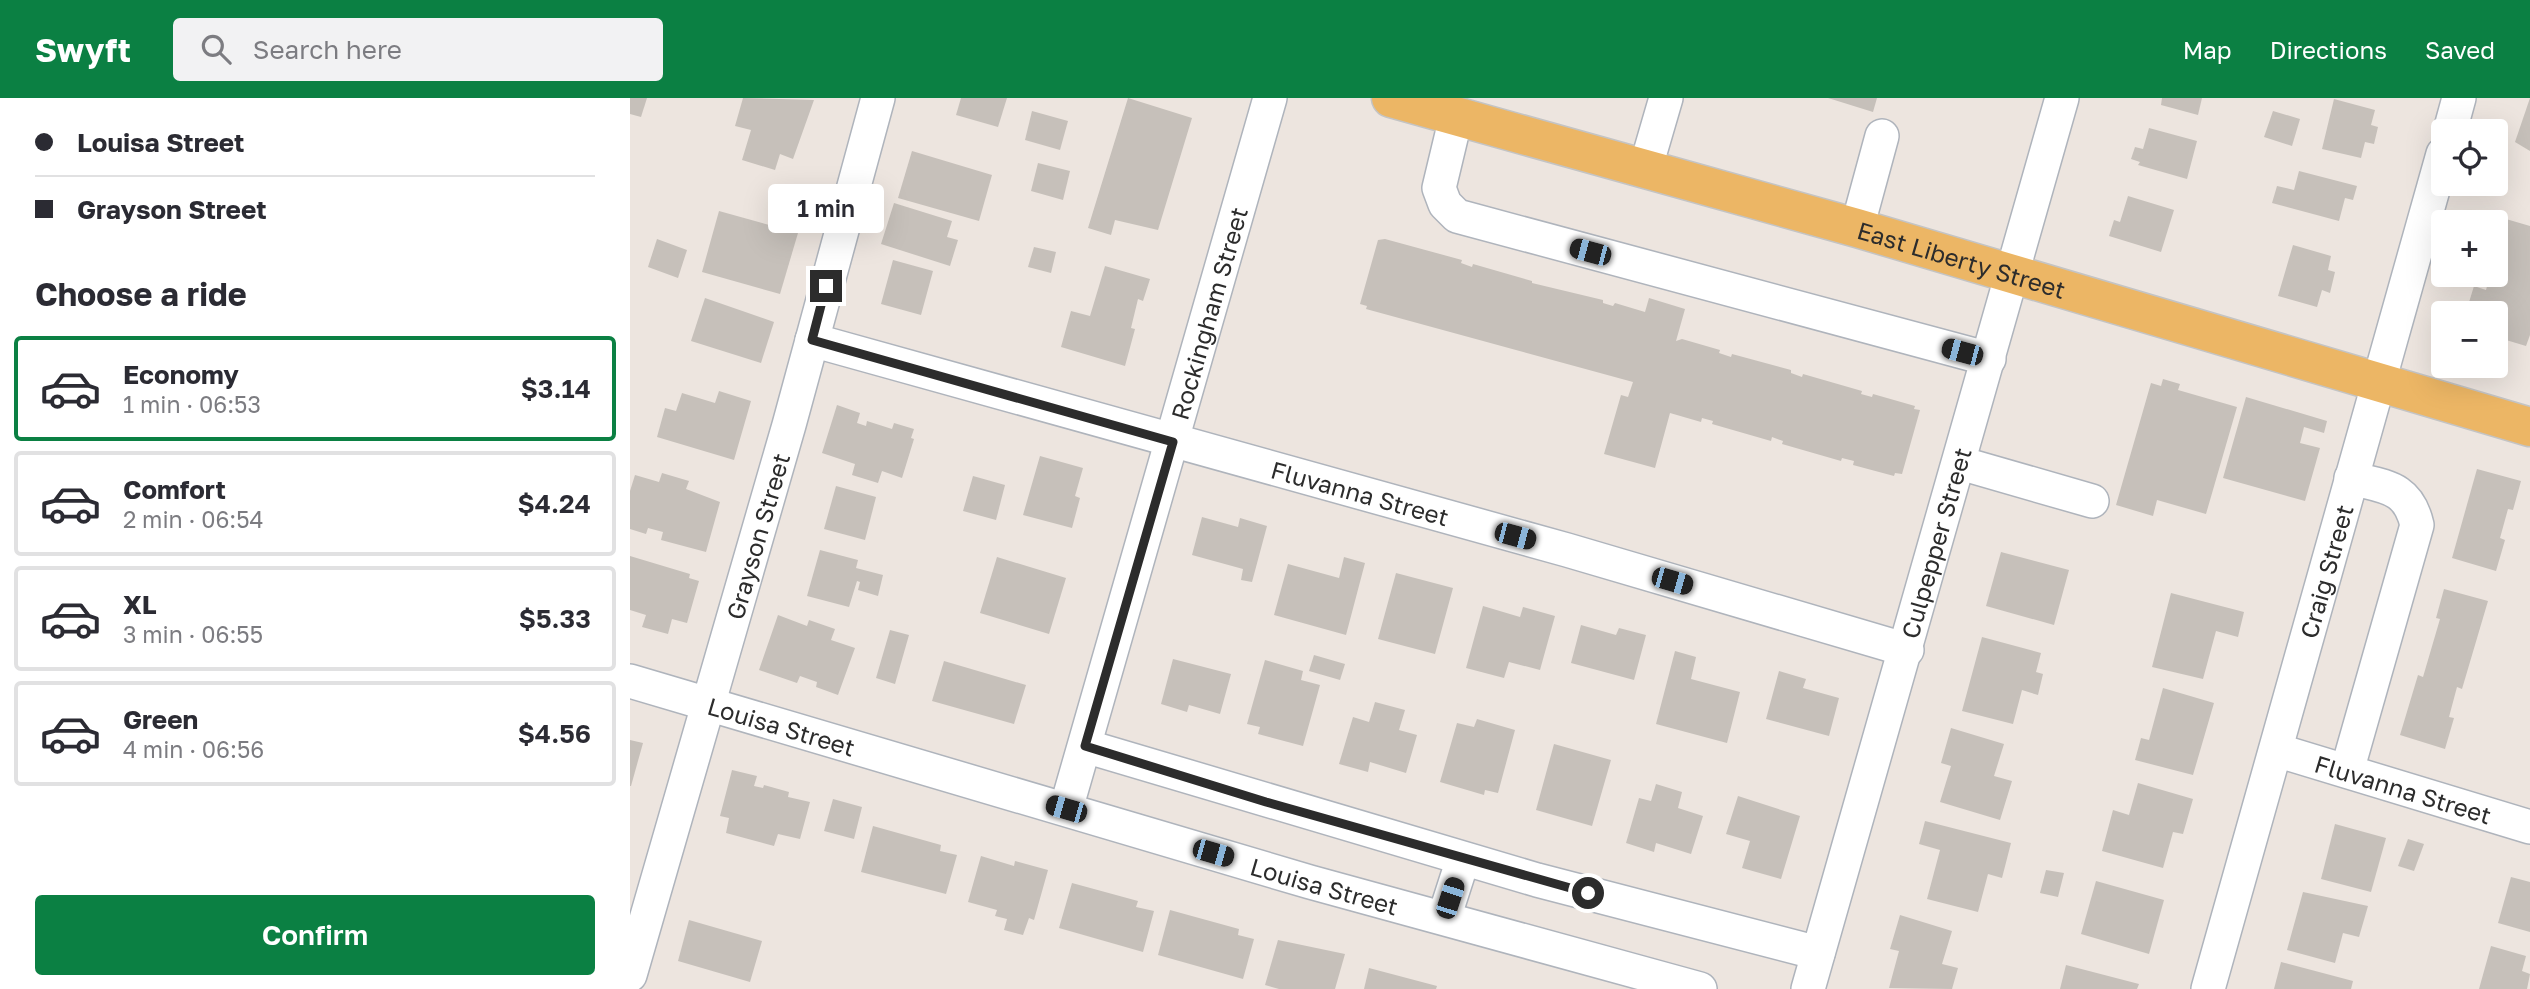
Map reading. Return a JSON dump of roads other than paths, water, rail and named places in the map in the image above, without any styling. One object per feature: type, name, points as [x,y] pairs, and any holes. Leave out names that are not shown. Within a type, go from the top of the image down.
[{"type":"main road","name":"East Liberty Street","points":[[1391,98],[1857,228],[2530,427]]},
{"type":"street","name":"Grayson Street","points":[[630,975],[812,340],[878,98]]},
{"type":"street","name":"Rockingham Street","points":[[1066,809],[1270,98]]},
{"type":"street","points":[[1645,170],[1666,98]]},
{"type":"street","name":"Culpepper Street","points":[[1808,989],[1907,650],[2062,98]]},
{"type":"street","points":[[2453,119],[2459,98]]},
{"type":"street","points":[[1456,117],[1439,188],[1445,204],[1457,216],[1989,359]]},
{"type":"street","points":[[1857,228],[1882,136]]},
{"type":"street","name":"Craig Street","points":[[2208,989],[2431,196]]},
{"type":"street","name":"Fluvanna Street","points":[[812,340],[1567,550],[1907,650]]},
{"type":"street","points":[[1959,463],[2092,501]]},
{"type":"street","points":[[2347,771],[2417,525],[2413,508],[2402,495],[2351,478]]},
{"type":"street","name":"Louisa Street","points":[[630,681],[1444,918],[1700,989]]},
{"type":"street","points":[[1085,746],[1463,859],[1818,953]]},
{"type":"street","name":"Fluvanna Street","points":[[2276,750],[2530,827]]},
{"type":"street","points":[[1444,918],[1463,859]]}]
